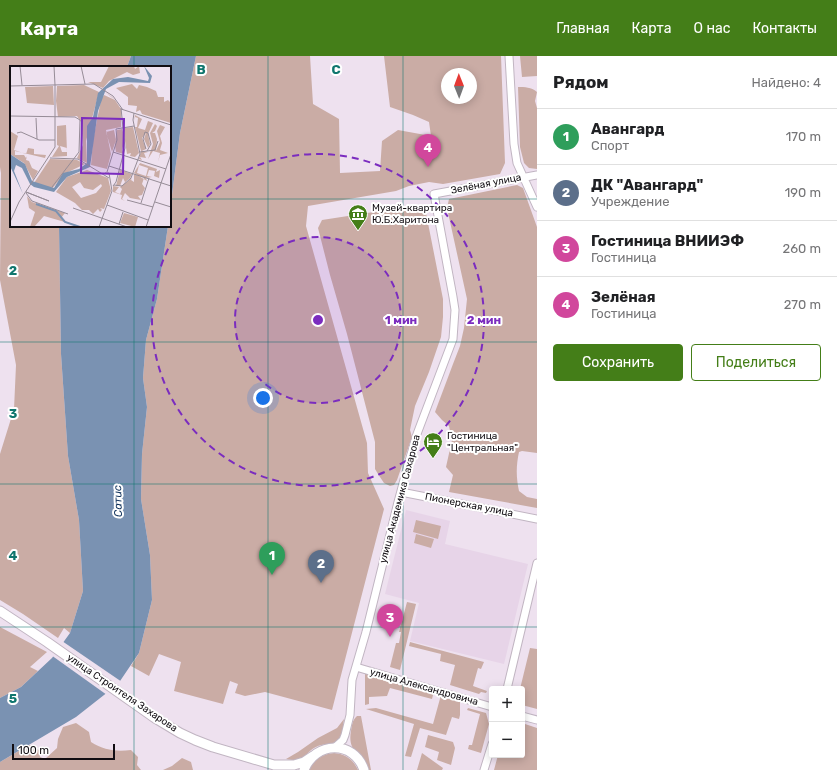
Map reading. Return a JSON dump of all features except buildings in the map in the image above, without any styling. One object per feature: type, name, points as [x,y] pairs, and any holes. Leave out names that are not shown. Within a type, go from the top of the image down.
[{"type":"street","points":[[509,56],[514,144],[517,163],[537,207]]},
{"type":"street","name":"Зелёная улица","points":[[434,194],[537,175]]},
{"type":"street","name":"улица Академика Сахарова","points":[[334,748],[343,740],[345,735],[350,715],[352,680],[366,632],[409,461],[417,434],[453,339],[455,310],[434,194]]},
{"type":"street","name":"Пионерская улица","points":[[401,492],[537,519]]},
{"type":"street","points":[[508,686],[537,563]]},
{"type":"street","name":"улица Строителя Захарова","points":[[0,611],[155,718],[180,733],[213,747],[274,765],[285,770]]},
{"type":"street","name":"улица Александровича","points":[[356,667],[489,706]]},
{"type":"street","points":[[525,717],[537,720]]},
{"type":"street","points":[[345,735],[348,746],[359,759],[364,770]]},
{"type":"street","points":[[304,770],[309,760],[313,756],[325,749],[344,749],[354,754]]},
{"type":"street","points":[[484,770],[489,754]]},
{"type":"street","name":"улица Строителя Захарова","points":[[274,765],[294,765],[304,762],[313,756]]},
{"type":"shaded area","points":[[0,56],[131,56],[127,66],[10,66],[10,227],[59,227],[61,354],[68,456],[79,520],[83,591],[70,633],[64,628],[58,638],[0,600],[0,454],[14,409],[16,365],[0,280]]},
{"type":"shaded area","points":[[196,56],[310,56],[313,104],[339,119],[340,173],[380,171],[382,141],[398,130],[431,136],[429,122],[390,107],[384,56],[501,56],[505,163],[500,174],[443,184],[429,182],[409,186],[396,191],[308,206],[306,226],[367,443],[368,473],[384,509],[332,710],[265,692],[245,696],[235,693],[238,684],[230,681],[223,704],[174,691],[181,662],[159,654],[149,676],[131,666],[139,653],[152,600],[150,555],[141,499],[142,454],[147,407],[143,378],[146,340],[157,299],[168,227],[171,227],[171,202],[180,133]]},
{"type":"shaded area","points":[[520,56],[537,56],[537,76],[522,77]]},
{"type":"shaded area","points":[[518,87],[530,88],[537,92],[535,101],[537,108],[537,169],[529,168],[524,163],[520,147]]},
{"type":"shaded area","points":[[517,185],[523,188],[537,227],[537,453],[519,452],[517,476],[519,491],[527,497],[537,499],[537,508],[449,492],[453,475],[446,467],[452,440],[449,426],[435,412],[460,346],[464,328],[467,299],[447,208],[449,199]]},
{"type":"shaded area","points":[[419,205],[426,213],[443,299],[441,337],[415,406],[410,430],[412,437],[397,480],[394,485],[390,486],[384,483],[375,469],[375,442],[318,228],[322,220]]},
{"type":"shaded area","points":[[406,510],[450,521],[445,544],[528,564],[504,664],[410,641],[419,603],[385,594]]},
{"type":"shaded area","points":[[416,520],[441,526],[438,539],[413,532]]},
{"type":"shaded area","points":[[416,534],[434,539],[431,548],[414,543]]},
{"type":"shaded area","points":[[407,602],[416,604],[400,670],[390,667],[396,643],[399,643],[401,632],[399,632]]},
{"type":"shaded area","points":[[0,627],[47,652],[30,667],[38,671],[21,687],[0,698]]},
{"type":"shaded area","points":[[410,642],[484,662],[481,669],[478,668],[473,686],[487,691],[486,693],[481,692],[479,694],[450,685],[455,665],[440,661],[441,654],[409,646]]},
{"type":"shaded area","points":[[530,648],[537,649],[537,709],[525,706],[525,686],[521,686]]},
{"type":"shaded area","points":[[365,672],[434,691],[432,699],[390,688],[387,696],[369,697],[369,704],[365,705]]},
{"type":"shaded area","points":[[441,695],[460,700],[459,719],[452,717],[446,735],[420,728],[411,757],[405,756],[414,724],[366,709],[376,708],[433,724]]},
{"type":"shaded area","points":[[468,708],[486,713],[489,724],[481,753],[468,749],[469,745],[472,745],[480,714],[467,710]]},
{"type":"shaded area","points":[[357,716],[361,716],[371,770],[369,770],[363,759],[351,744],[350,738],[352,725]]},
{"type":"shaded area","points":[[344,719],[343,730],[339,740],[316,747],[302,758],[293,760],[286,759],[318,738],[337,728]]},
{"type":"shaded area","points":[[76,723],[89,732],[91,742],[96,745],[110,750],[131,750],[138,757],[137,765],[141,770],[0,770],[0,762],[29,745],[39,750],[40,757],[45,759],[57,748],[58,739],[63,727]]},
{"type":"shaded area","points":[[525,724],[537,728],[537,770],[494,770],[497,758],[525,758]]},
{"type":"shaded area","points":[[428,735],[453,742],[455,748],[451,765],[437,760],[439,752],[425,747]]},
{"type":"shaded area","points":[[334,753],[348,758],[354,763],[358,770],[309,770],[313,763],[319,758]]},
{"type":"shaded area","points":[[422,753],[443,768],[442,770],[417,770]]},
{"type":"shaded area","points":[[182,758],[191,762],[193,770],[163,770],[172,766]]},
{"type":"water","points":[[131,56],[196,56],[180,133],[171,202],[171,66],[127,66]]},
{"type":"water","name":"Сатис","points":[[59,227],[168,227],[157,299],[146,340],[143,378],[147,407],[142,454],[141,499],[150,555],[152,600],[139,653],[118,684],[76,717],[0,762],[0,698],[21,687],[52,658],[70,633],[83,591],[79,520],[68,456],[61,354]]},
{"type":"pier","points":[[62,641],[122,682],[107,695],[51,655]]},
{"type":"place","name":"Зелёная","points":[[428,167]]},
{"type":"place","name":"Музей-квартира Ю.Б.Харитона","points":[[358,231]]},
{"type":"place","name":"Гостиница \"Центральная\"","points":[[433,459]]},
{"type":"place","name":"Авангард","points":[[272,575]]},
{"type":"place","name":"ДК \"Авангард\"","points":[[321,583]]},
{"type":"place","name":"Гостиница ВНИИЭФ","points":[[390,637]]}]
